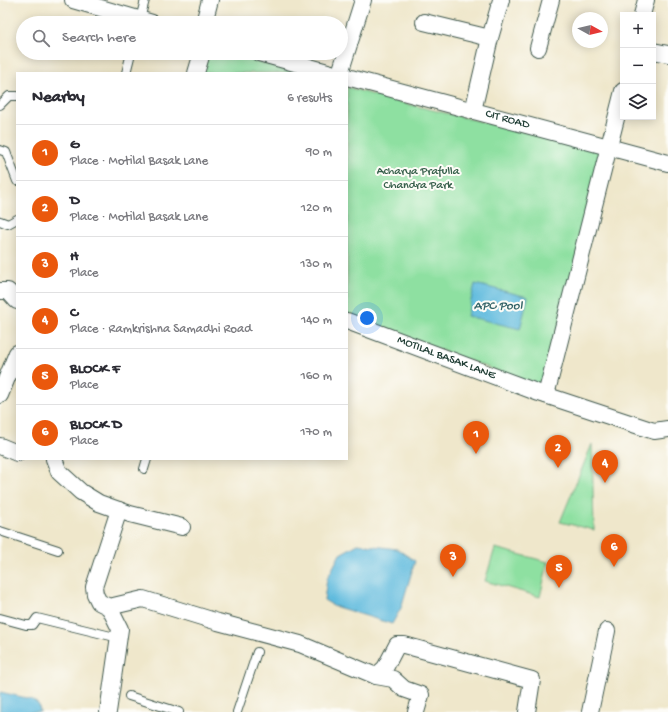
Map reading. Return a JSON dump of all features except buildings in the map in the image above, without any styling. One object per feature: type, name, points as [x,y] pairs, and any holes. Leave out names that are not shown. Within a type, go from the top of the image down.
[{"type":"street","points":[[73,0],[125,16]]},
{"type":"street","points":[[206,16],[210,0]]},
{"type":"street","points":[[348,48],[363,0]]},
{"type":"street","points":[[473,111],[490,38],[501,0]]},
{"type":"street","points":[[538,48],[551,0]]},
{"type":"street","points":[[643,12],[646,0]]},
{"type":"street","points":[[424,22],[490,38]]},
{"type":"street","points":[[656,52],[668,54]]},
{"type":"street","points":[[196,72],[200,60]]},
{"type":"street","points":[[284,60],[327,72]]},
{"type":"street","points":[[340,72],[344,60]]},
{"type":"street","name":"CIT ROAD","points":[[348,77],[668,163]]},
{"type":"street","points":[[546,395],[620,103]]},
{"type":"street","points":[[0,291],[8,291],[16,300]]},
{"type":"street","name":"MOTILAL BASAK LANE","points":[[348,321],[546,395],[654,431],[667,432]]},
{"type":"street","points":[[0,395],[16,355]]},
{"type":"street","points":[[0,446],[16,453]]},
{"type":"street","points":[[51,460],[59,472],[81,492],[99,504],[182,527]]},
{"type":"street","points":[[108,712],[120,629],[109,607],[99,602],[95,594],[94,587],[119,510]]},
{"type":"street","points":[[109,607],[143,599],[218,622],[300,644],[376,676],[393,679],[404,689],[421,695],[416,712]]},
{"type":"street","points":[[590,712],[606,631]]},
{"type":"street","points":[[376,676],[385,668],[397,645],[404,645],[532,680],[527,712]]},
{"type":"lane","points":[[144,16],[145,0]]},
{"type":"lane","points":[[126,72],[130,60]]},
{"type":"lane","points":[[0,105],[9,96],[16,96]]},
{"type":"lane","points":[[0,150],[6,152],[16,178]]},
{"type":"lane","points":[[0,221],[8,224],[16,220]]},
{"type":"lane","points":[[144,468],[148,460]]},
{"type":"lane","points":[[0,531],[58,550]]},
{"type":"lane","points":[[0,618],[26,625],[32,625],[37,618],[119,638]]},
{"type":"lane","points":[[237,712],[257,652]]},
{"type":"lane","points":[[129,696],[179,712]]},
{"type":"green space","points":[[206,60],[252,60],[294,72],[202,72]]},
{"type":"green space","name":"Acharya Prafulla Chandra Park","points":[[348,87],[391,100],[604,151],[544,388],[348,316]]},
{"type":"green space","points":[[592,444],[594,530],[560,522]]},
{"type":"green space","points":[[495,548],[548,562],[540,597],[485,581]]},
{"type":"water","name":"APC Pool","points":[[475,284],[528,297],[520,329],[467,316]]},
{"type":"water","points":[[358,544],[397,549],[415,561],[401,608],[392,624],[334,606],[324,600],[327,579],[340,554]]},
{"type":"water","points":[[0,692],[31,699],[39,705],[40,712],[0,712]]},
{"type":"place","name":"G","points":[[476,454]]},
{"type":"place","name":"D","points":[[558,468]]},
{"type":"place","name":"C","points":[[605,483]]},
{"type":"place","name":"BLOCK D","points":[[614,567]]},
{"type":"place","name":"H","points":[[453,577]]},
{"type":"place","name":"BLOCK F","points":[[559,588]]}]
